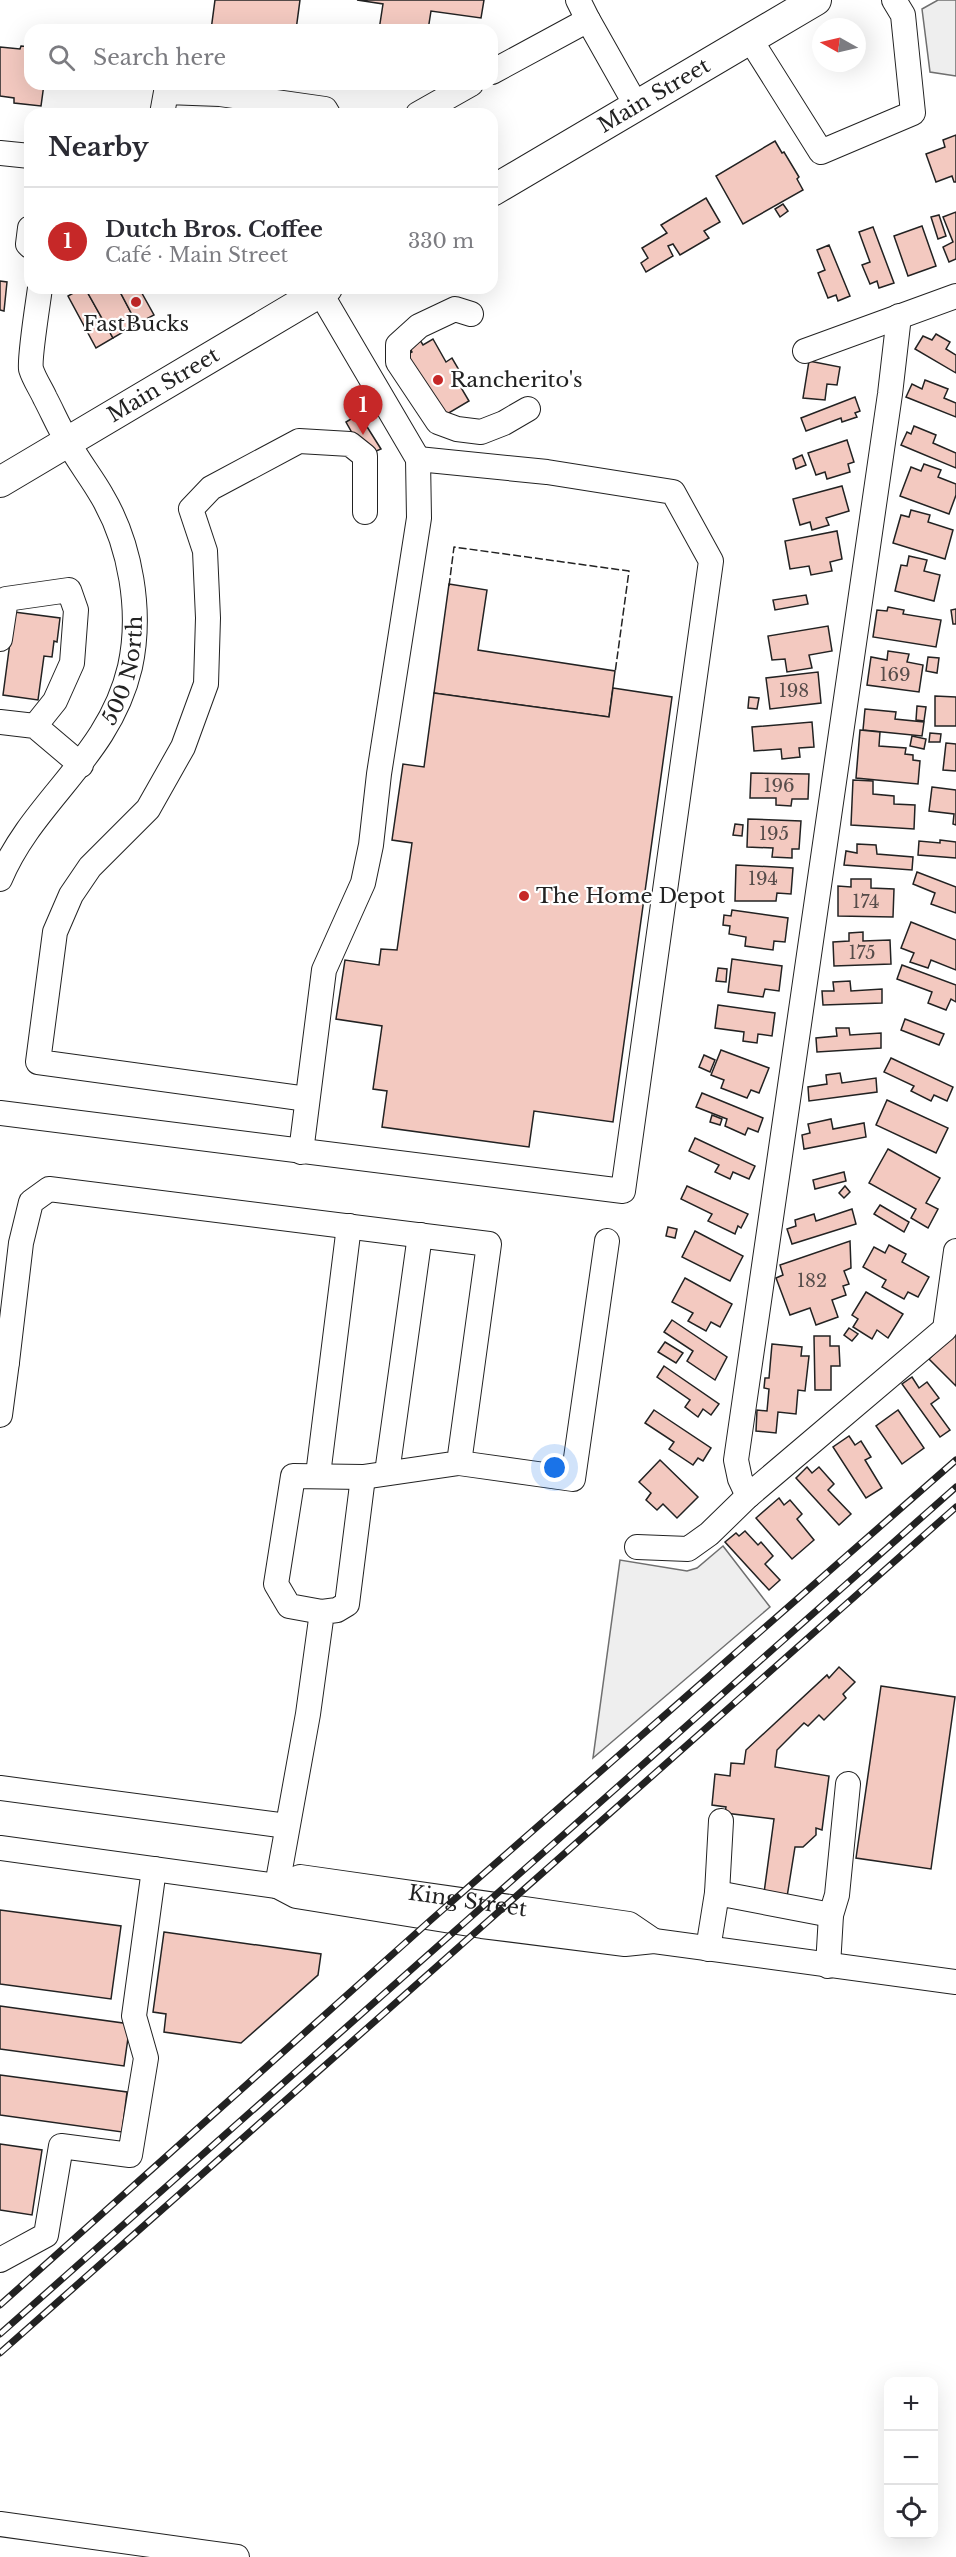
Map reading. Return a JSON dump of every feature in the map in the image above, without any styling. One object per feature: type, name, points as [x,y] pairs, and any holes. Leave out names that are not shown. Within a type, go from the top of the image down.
[{"type":"main road","name":"Main Street","points":[[498,187],[816,0]]},
{"type":"main road","name":"Main Street","points":[[0,482],[316,294]]},
{"type":"street","points":[[750,39],[821,152],[913,113],[903,15],[894,0]]},
{"type":"street","points":[[498,68],[583,10],[636,105]]},
{"type":"street","points":[[429,108],[460,90]]},
{"type":"street","points":[[163,108],[166,92],[220,94],[318,108]]},
{"type":"street","points":[[0,153],[24,155]]},
{"type":"street","name":"500 North","points":[[0,879],[24,834],[81,765],[110,719],[125,684],[134,634],[134,599],[129,566],[111,515],[103,497],[68,442],[31,368],[39,294]]},
{"type":"street","points":[[301,1152],[324,970],[363,883],[371,845],[418,518],[418,459],[325,294]]},
{"type":"street","points":[[805,351],[956,296]]},
{"type":"street","points":[[471,314],[455,309],[419,326],[398,345],[398,362],[438,422],[481,432],[504,423],[528,409]]},
{"type":"street","points":[[748,1496],[740,1479],[736,1460],[890,393],[899,316]]},
{"type":"street","points":[[307,1099],[38,1062],[55,932],[71,895],[90,867],[148,809],[183,747],[206,684],[208,618],[205,551],[191,509],[212,488],[299,441],[350,444],[365,456],[365,512]]},
{"type":"street","points":[[0,1113],[623,1191],[711,561],[673,492],[547,472],[418,459]]},
{"type":"street","points":[[0,639],[6,599],[69,590],[76,610],[72,663],[55,701],[34,726]]},
{"type":"street","points":[[0,722],[34,726],[81,765]]},
{"type":"street","points":[[0,1415],[3,1362],[23,1233],[31,1202],[49,1189],[489,1244],[459,1464]]},
{"type":"street","points":[[318,1475],[349,1226]]},
{"type":"street","points":[[387,1473],[420,1235]]},
{"type":"street","points":[[363,1477],[347,1604],[337,1610],[322,1612],[289,1606],[276,1584],[293,1476],[363,1477],[459,1464],[573,1479],[607,1241]]},
{"type":"street","points":[[637,1547],[688,1549],[709,1534],[748,1496],[945,1329],[956,1251]]},
{"type":"street","points":[[277,1886],[308,1714],[322,1612]]},
{"type":"street","points":[[828,1966],[831,1916],[837,1895],[848,1784]]},
{"type":"street","points":[[0,1788],[287,1826]]},
{"type":"street","points":[[708,1949],[717,1893],[721,1821]]},
{"type":"street","name":"King Street","points":[[0,1848],[277,1886],[296,1896],[482,1926],[625,1944],[654,1941],[956,1982]]},
{"type":"street","points":[[0,2260],[46,2235],[60,2146],[130,2155],[146,2058],[134,2016],[154,1869]]},
{"type":"street","points":[[717,1893],[831,1916]]},
{"type":"street","points":[[0,2524],[171,2552],[237,2557]]},
{"type":"shaded area","points":[[938,0],[956,0],[956,76],[930,72],[922,9]]},
{"type":"shaded area","points":[[723,1546],[770,1607],[593,1758],[620,1560],[687,1571],[697,1568]]},
{"type":"building","points":[[215,0],[300,0],[297,24],[212,24]]},
{"type":"building","points":[[357,0],[484,0],[481,18],[431,11],[429,24],[380,24],[383,4]]},
{"type":"building","points":[[21,46],[24,46],[24,90],[43,90],[41,106],[14,103],[14,98],[0,96],[0,47],[20,49]]},
{"type":"building","points":[[956,135],[956,182],[952,176],[936,182],[926,154],[945,147],[943,140]]},
{"type":"building","points":[[775,141],[799,177],[797,179],[803,190],[743,224],[716,176]]},
{"type":"building","points":[[706,198],[720,222],[704,231],[709,238],[680,255],[673,244],[668,246],[673,256],[646,272],[641,263],[648,258],[642,248],[667,233],[661,225]]},
{"type":"building","points":[[783,204],[788,211],[780,217],[775,209]]},
{"type":"building","points":[[956,212],[956,259],[949,262],[943,247],[953,242],[943,217]]},
{"type":"building","points":[[939,215],[946,236],[938,239],[931,217]]},
{"type":"building","points":[[922,226],[936,266],[908,276],[894,236]]},
{"type":"building","points":[[873,227],[894,283],[879,288],[877,281],[870,284],[862,265],[870,262],[859,232]]},
{"type":"building","points":[[829,245],[850,296],[838,301],[836,295],[828,298],[818,273],[825,270],[817,250]]},
{"type":"building","points":[[0,281],[7,282],[4,311],[0,310]]},
{"type":"building","points":[[88,294],[113,338],[96,348],[68,296]]},
{"type":"building","points":[[88,294],[121,294],[137,324],[113,338]]},
{"type":"building","name":"FastBucks","points":[[121,294],[142,294],[154,315],[137,324]]},
{"type":"building","points":[[936,334],[950,342],[946,349],[956,355],[956,373],[915,349],[923,336],[932,340]]},
{"type":"building","name":"Rancherito's","points":[[433,339],[446,362],[452,358],[459,370],[453,374],[469,401],[442,417],[405,356],[412,352],[409,346],[420,340],[423,345]]},
{"type":"building","points":[[809,361],[840,367],[837,385],[827,384],[825,400],[803,398]]},
{"type":"building","points":[[925,380],[948,389],[944,398],[956,403],[956,417],[906,397],[912,384],[922,389]]},
{"type":"building","points":[[855,397],[860,411],[855,413],[857,417],[842,422],[841,418],[806,431],[801,418]]},
{"type":"building","points":[[359,414],[381,449],[365,456],[346,422]]},
{"type":"building","points":[[914,426],[936,435],[933,443],[956,453],[956,468],[901,445],[907,432],[911,434]]},
{"type":"building","points":[[847,440],[854,462],[848,464],[850,472],[827,479],[825,472],[816,475],[808,453]]},
{"type":"building","points":[[802,455],[806,465],[796,469],[793,459]]},
{"type":"building","points":[[924,464],[941,470],[938,477],[956,484],[956,495],[949,514],[900,496],[911,467],[921,471]]},
{"type":"building","points":[[842,486],[849,511],[826,518],[829,525],[812,530],[810,522],[800,525],[793,499]]},
{"type":"building","points":[[911,510],[930,515],[928,522],[953,530],[945,559],[893,543],[901,515],[909,517]]},
{"type":"building","points":[[837,531],[842,559],[830,562],[832,571],[811,575],[809,566],[790,569],[785,541]]},
{"type":"building","points":[[909,556],[927,560],[924,571],[940,575],[934,601],[895,591],[901,565],[907,566]]},
{"type":"building","points":[[449,584],[487,590],[478,650],[615,671],[609,717],[434,693]]},
{"type":"building","points":[[806,595],[808,604],[775,610],[773,600]]},
{"type":"building","points":[[888,607],[904,610],[903,614],[941,620],[936,647],[873,637],[877,610],[887,611]]},
{"type":"building","points":[[956,609],[956,624],[953,624],[951,610]]},
{"type":"building","points":[[14,612],[60,618],[57,642],[54,641],[52,657],[44,656],[38,700],[3,695]]},
{"type":"building","points":[[828,626],[832,651],[809,655],[812,668],[787,672],[785,659],[772,660],[768,636]]},
{"type":"building","points":[[888,651],[909,654],[907,662],[923,665],[919,692],[867,685],[871,657],[887,660]]},
{"type":"building","points":[[928,657],[939,658],[937,673],[926,671]]},
{"type":"building","points":[[818,672],[821,703],[770,709],[766,678]]},
{"type":"building","name":"The Home Depot","points":[[613,688],[672,697],[613,1122],[534,1111],[529,1147],[382,1127],[387,1091],[373,1089],[382,1026],[336,1019],[345,960],[379,965],[381,949],[397,950],[412,843],[392,840],[403,764],[424,767],[434,693],[609,717]]},
{"type":"building","points":[[935,696],[956,697],[956,726],[935,726]]},
{"type":"building","points":[[749,697],[759,698],[757,709],[748,708]]},
{"type":"building","points":[[917,706],[926,707],[924,721],[916,720]]},
{"type":"building","points":[[865,709],[896,712],[895,719],[924,722],[922,736],[863,730]]},
{"type":"building","points":[[812,722],[814,747],[799,748],[800,757],[782,759],[781,749],[754,751],[752,727]]},
{"type":"building","points":[[860,730],[880,732],[879,746],[906,748],[905,754],[913,755],[913,760],[920,761],[918,784],[856,778]]},
{"type":"building","points":[[930,733],[941,734],[940,742],[929,742]]},
{"type":"building","points":[[912,736],[926,739],[924,749],[910,746]]},
{"type":"building","points":[[946,743],[956,744],[956,771],[943,770]]},
{"type":"building","points":[[751,773],[809,774],[808,799],[792,799],[791,806],[776,805],[776,798],[750,798]]},
{"type":"building","points":[[853,780],[873,781],[873,794],[894,796],[894,804],[915,805],[914,829],[851,825]]},
{"type":"building","points":[[932,787],[956,790],[956,825],[953,824],[954,814],[929,811]]},
{"type":"building","points":[[748,819],[801,821],[799,849],[792,849],[792,858],[772,857],[773,848],[747,847]]},
{"type":"building","points":[[735,824],[743,825],[742,836],[733,835]]},
{"type":"building","points":[[940,840],[956,842],[956,858],[918,855],[919,841],[940,843]]},
{"type":"building","points":[[857,844],[876,845],[877,854],[913,857],[912,870],[844,865],[846,851],[857,853]]},
{"type":"building","points":[[736,865],[793,868],[791,894],[777,893],[776,901],[735,901]]},
{"type":"building","points":[[917,872],[956,887],[956,913],[931,904],[935,893],[913,884]]},
{"type":"building","points":[[851,879],[871,879],[871,888],[894,889],[893,917],[838,916],[838,886],[851,887]]},
{"type":"building","points":[[732,910],[788,918],[785,942],[774,941],[773,950],[745,946],[746,937],[729,934],[730,926],[723,925],[724,915],[731,916]]},
{"type":"building","points":[[911,922],[956,940],[956,970],[931,960],[928,968],[910,962],[914,953],[901,948]]},
{"type":"building","points":[[863,932],[863,941],[890,940],[891,964],[834,966],[833,942],[849,941],[849,933]]},
{"type":"building","points":[[732,959],[782,966],[779,991],[765,989],[763,997],[728,992]]},
{"type":"building","points":[[902,965],[956,985],[956,1002],[951,999],[946,1010],[928,1003],[932,992],[897,979]]},
{"type":"building","points":[[718,968],[727,969],[726,982],[716,981]]},
{"type":"building","points":[[850,981],[851,991],[882,989],[882,1003],[823,1005],[822,991],[834,991],[833,982]]},
{"type":"building","points":[[718,1005],[775,1013],[772,1036],[758,1034],[757,1043],[743,1041],[744,1032],[715,1028]]},
{"type":"building","points":[[905,1019],[944,1034],[939,1045],[901,1030]]},
{"type":"building","points":[[836,1028],[849,1028],[850,1035],[881,1033],[881,1048],[817,1052],[816,1038],[837,1036]]},
{"type":"building","points":[[721,1050],[769,1068],[759,1093],[751,1090],[747,1098],[721,1088],[724,1080],[711,1075]]},
{"type":"building","points":[[704,1055],[715,1060],[710,1072],[699,1067]]},
{"type":"building","points":[[891,1058],[953,1087],[947,1101],[934,1095],[931,1101],[911,1091],[914,1086],[884,1072]]},
{"type":"building","points":[[840,1073],[842,1083],[876,1078],[877,1092],[809,1101],[808,1087],[827,1084],[826,1075]]},
{"type":"building","points":[[702,1093],[763,1118],[758,1132],[748,1128],[745,1135],[725,1126],[727,1119],[696,1107]]},
{"type":"building","points":[[887,1100],[948,1128],[936,1153],[876,1125]]},
{"type":"building","points":[[712,1115],[722,1119],[720,1125],[710,1122]]},
{"type":"building","points":[[831,1119],[833,1129],[864,1123],[866,1137],[804,1149],[802,1135],[810,1133],[808,1124]]},
{"type":"building","points":[[695,1138],[755,1166],[749,1179],[733,1172],[730,1179],[715,1172],[719,1165],[689,1151]]},
{"type":"building","points":[[888,1149],[940,1178],[926,1203],[938,1209],[928,1228],[911,1218],[916,1209],[869,1183]]},
{"type":"building","points":[[844,1172],[846,1181],[815,1189],[813,1180]]},
{"type":"building","points":[[687,1186],[748,1214],[741,1228],[738,1226],[735,1234],[708,1221],[712,1214],[681,1199]]},
{"type":"building","points":[[845,1186],[850,1192],[844,1198],[839,1193]]},
{"type":"building","points":[[880,1205],[909,1222],[904,1232],[874,1214]]},
{"type":"building","points":[[852,1209],[856,1224],[792,1244],[787,1229],[796,1226],[795,1220],[814,1214],[816,1221]]},
{"type":"building","points":[[668,1227],[677,1229],[675,1238],[666,1236]]},
{"type":"building","points":[[695,1231],[743,1256],[730,1281],[682,1257]]},
{"type":"building","points":[[850,1241],[851,1268],[844,1271],[849,1284],[843,1286],[846,1295],[832,1300],[838,1317],[816,1325],[810,1308],[790,1315],[776,1278],[783,1275],[780,1265]]},
{"type":"building","points":[[889,1245],[906,1254],[902,1262],[929,1277],[918,1297],[908,1292],[904,1299],[882,1287],[886,1280],[863,1267],[874,1247],[885,1253]]},
{"type":"building","points":[[685,1278],[732,1304],[720,1327],[711,1322],[706,1331],[688,1321],[693,1313],[672,1302]]},
{"type":"building","points":[[866,1292],[903,1314],[888,1338],[877,1330],[872,1339],[853,1327],[858,1319],[852,1315]]},
{"type":"building","points":[[672,1320],[727,1357],[715,1380],[687,1361],[693,1351],[664,1332]]},
{"type":"building","points":[[849,1328],[858,1334],[852,1341],[844,1335]]},
{"type":"building","points":[[956,1333],[956,1386],[929,1359]]},
{"type":"building","points":[[814,1336],[830,1336],[830,1346],[839,1346],[840,1366],[831,1366],[831,1390],[815,1390]]},
{"type":"building","points":[[665,1342],[683,1353],[676,1363],[658,1352]]},
{"type":"building","points":[[772,1344],[802,1347],[801,1356],[809,1356],[805,1391],[798,1390],[796,1414],[778,1412],[776,1433],[756,1431],[757,1410],[767,1411],[769,1389],[764,1388],[765,1378],[769,1378]]},
{"type":"building","points":[[664,1366],[719,1404],[711,1415],[703,1409],[698,1417],[685,1407],[690,1400],[657,1377]]},
{"type":"building","points":[[912,1377],[919,1388],[927,1382],[939,1398],[931,1404],[950,1430],[940,1437],[902,1384]]},
{"type":"building","points":[[654,1410],[711,1448],[703,1461],[698,1458],[693,1465],[669,1449],[674,1442],[645,1423]]},
{"type":"building","points":[[898,1410],[924,1448],[902,1464],[876,1426]]},
{"type":"building","points":[[849,1436],[855,1445],[861,1441],[871,1457],[865,1460],[882,1488],[866,1498],[833,1447]]},
{"type":"building","points":[[660,1460],[698,1497],[677,1518],[663,1504],[657,1510],[646,1500],[651,1493],[639,1482]]},
{"type":"building","points":[[807,1467],[812,1473],[819,1467],[834,1484],[828,1490],[851,1514],[839,1525],[796,1478]]},
{"type":"building","points":[[779,1498],[784,1505],[790,1500],[802,1514],[797,1519],[814,1540],[792,1559],[756,1518]]},
{"type":"building","points":[[745,1531],[758,1545],[761,1542],[773,1556],[765,1564],[780,1580],[769,1590],[725,1542],[736,1533],[739,1536]]},
{"type":"building","points":[[839,1667],[855,1682],[843,1694],[846,1698],[824,1720],[819,1715],[808,1726],[804,1723],[777,1750],[775,1767],[829,1776],[822,1830],[816,1828],[816,1835],[803,1847],[795,1847],[787,1897],[764,1893],[774,1819],[725,1813],[726,1807],[712,1805],[715,1774],[730,1776],[731,1763],[744,1764],[746,1750],[827,1675],[829,1678]]},
{"type":"building","points":[[881,1686],[955,1697],[931,1869],[856,1858]]},
{"type":"building","points":[[0,1910],[121,1926],[111,1999],[0,1984]]},
{"type":"building","points":[[164,1932],[321,1954],[318,1975],[241,2043],[164,2032],[166,2014],[153,2012]]},
{"type":"building","points":[[0,2006],[130,2024],[124,2066],[0,2049]]},
{"type":"building","points":[[0,2075],[127,2092],[122,2132],[0,2115]]},
{"type":"building","points":[[0,2144],[42,2150],[32,2215],[0,2210]]},
{"type":"railway","points":[[0,2305],[432,1919],[956,1460]]},
{"type":"railway","points":[[0,2334],[956,1487]]},
{"type":"railway","points":[[0,2353],[956,1507]]},
{"type":"fence","points":[[449,586],[454,547],[629,571],[615,673]]},
{"type":"place","name":"FastBucks","points":[[136,302]]},
{"type":"place","name":"Rancherito's","points":[[438,380]]},
{"type":"place","name":"Dutch Bros. Coffee","points":[[363,435]]},
{"type":"place","name":"The Home Depot","points":[[524,896]]}]
